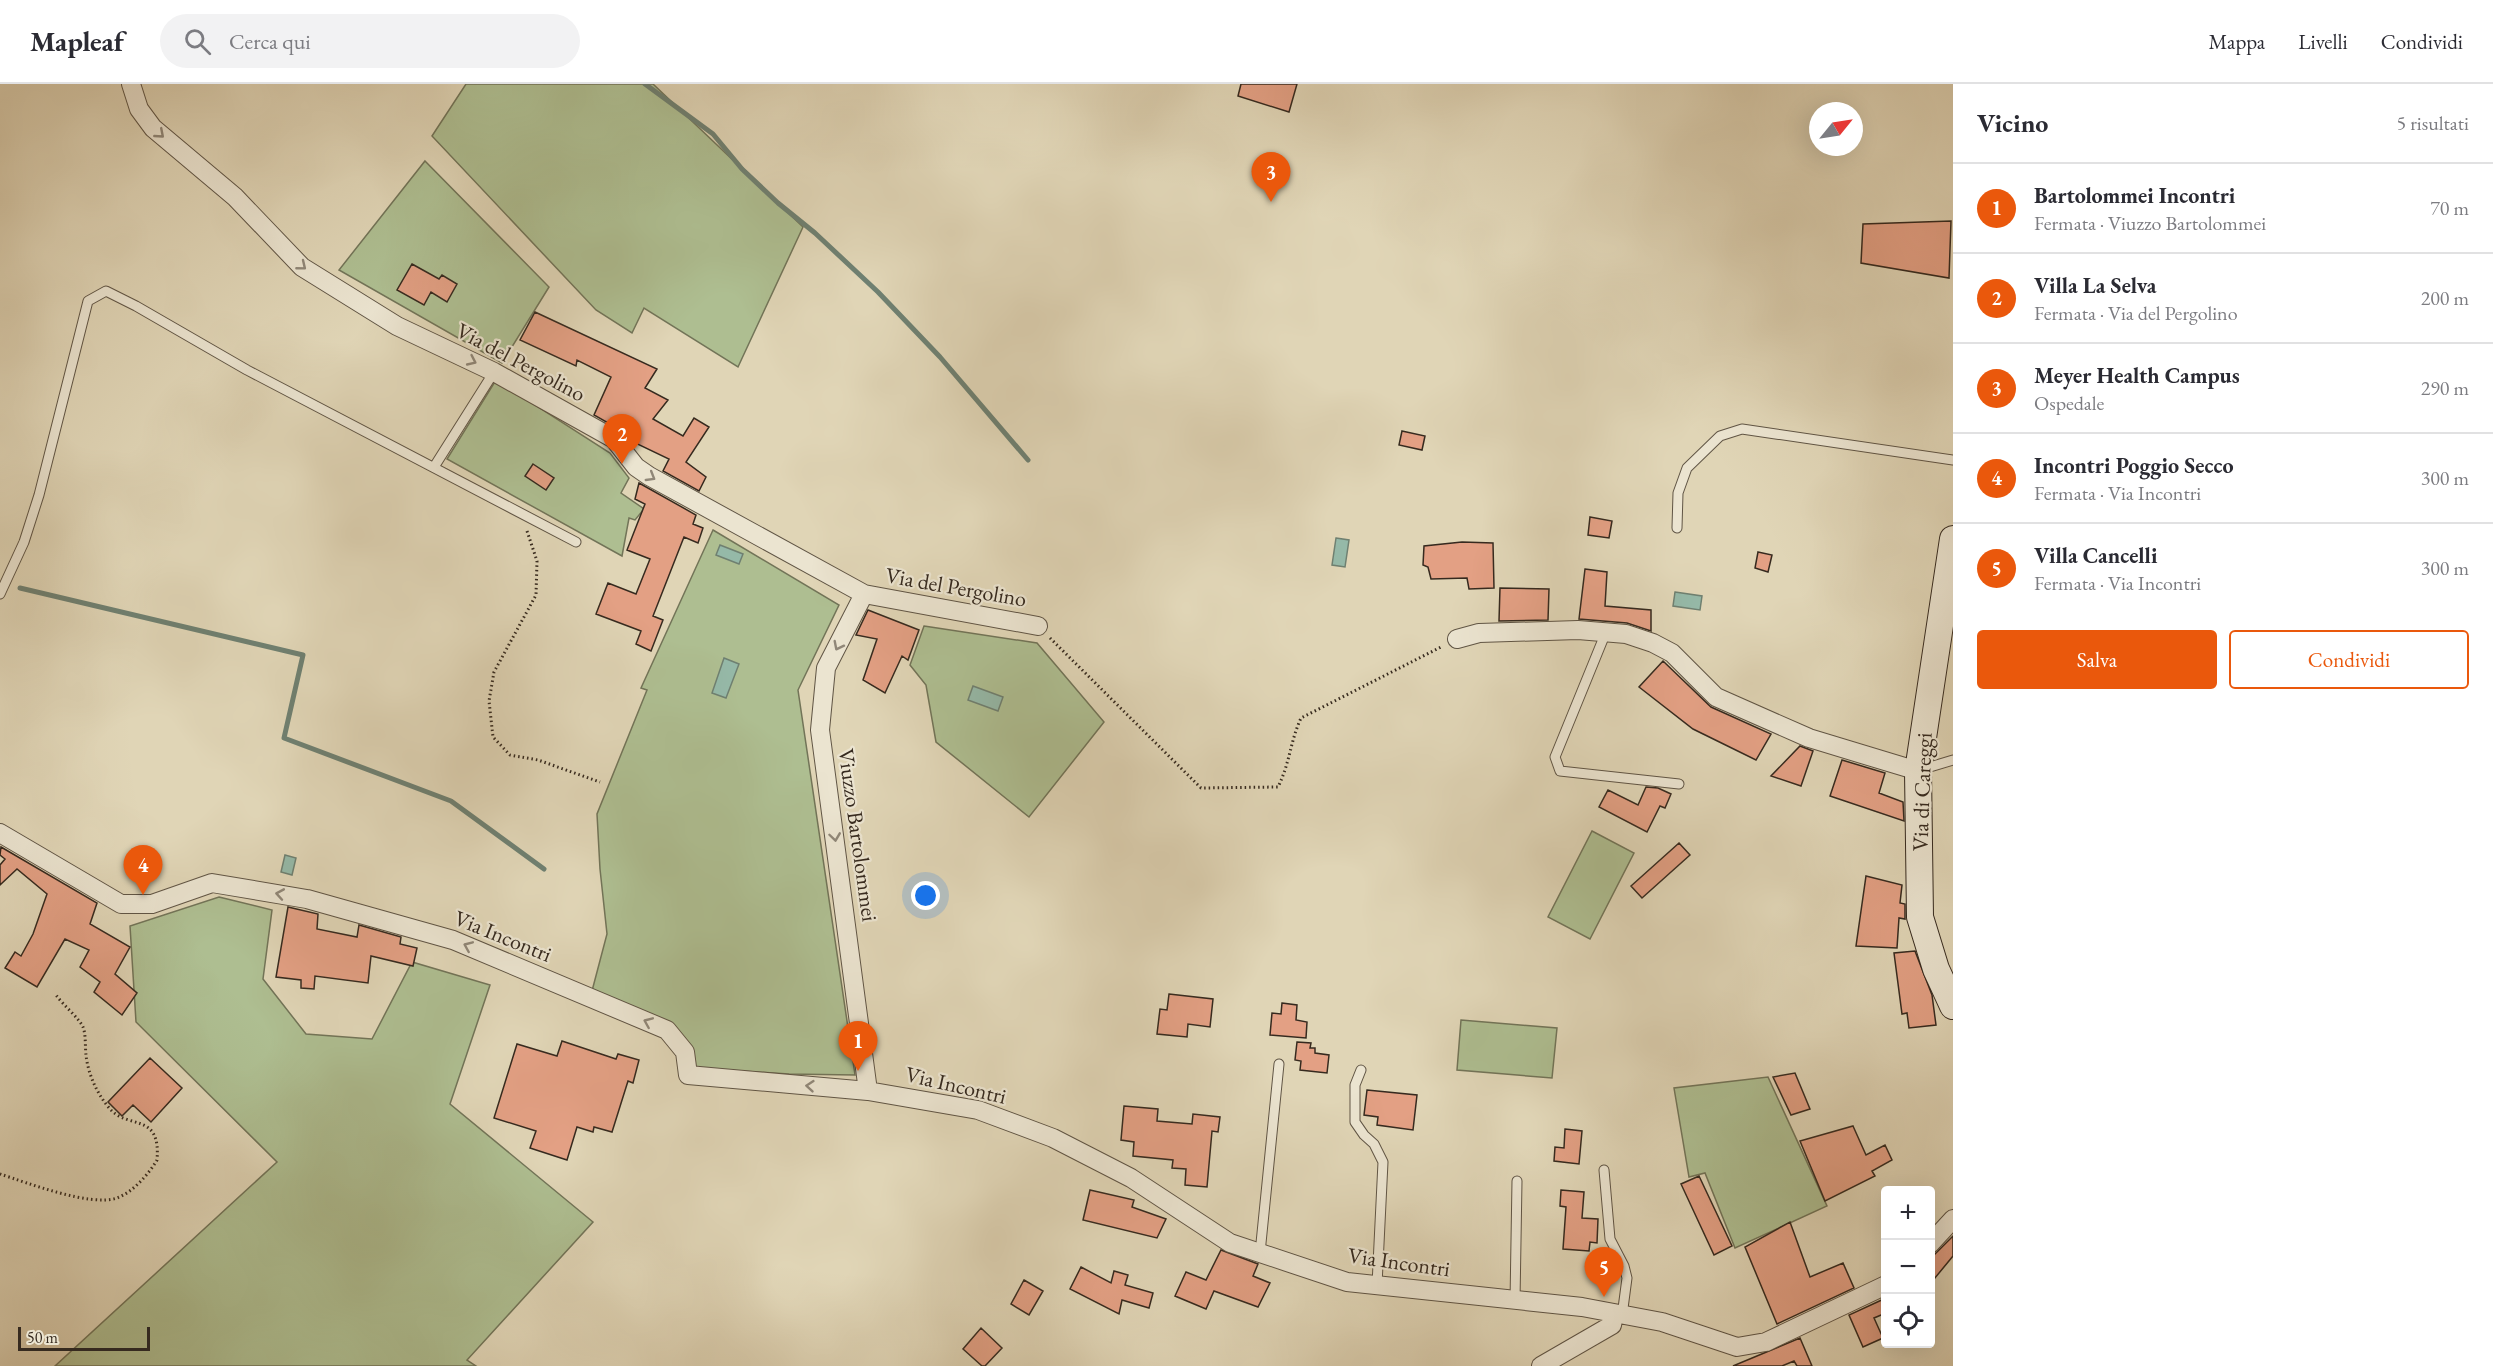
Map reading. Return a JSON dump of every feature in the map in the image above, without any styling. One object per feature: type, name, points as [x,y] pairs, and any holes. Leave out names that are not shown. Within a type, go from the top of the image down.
[{"type":"street","name":"Via del Pergolino","points":[[132,84],[139,109],[153,128],[236,197],[302,267],[396,326],[494,372],[614,440],[636,467],[649,476],[864,594],[1038,626]]},
{"type":"street","name":"Via di Careggi","points":[[1953,539],[1918,771],[1920,917],[1936,969],[1953,1006]]},
{"type":"street","name":"Viuzzo Bartolommei","points":[[864,594],[826,668],[820,730],[868,1091]]},
{"type":"street","points":[[1457,639],[1479,633],[1578,630],[1626,634],[1672,653],[1716,697],[1809,738],[1918,771]]},
{"type":"street","name":"Via Incontri","points":[[0,833],[121,904],[152,904],[212,883],[307,899],[453,940],[667,1030],[685,1052],[688,1075],[868,1091],[978,1110],[1053,1138],[1131,1178],[1230,1243],[1347,1282],[1515,1302],[1582,1307],[1618,1316],[1662,1322],[1737,1347],[1766,1342],[1881,1287]]},
{"type":"street","points":[[1934,1240],[1953,1219]]},
{"type":"street","points":[[1541,1366],[1612,1325],[1618,1316]]},
{"type":"lane","points":[[0,594],[24,542],[39,495],[88,301],[106,291],[247,370],[576,542]]},
{"type":"lane","points":[[434,467],[494,372]]},
{"type":"lane","points":[[1677,528],[1678,493],[1687,468],[1720,436],[1742,429],[1953,460]]},
{"type":"lane","points":[[1606,632],[1556,757],[1560,771],[1678,784]]},
{"type":"lane","points":[[1918,771],[1953,760]]},
{"type":"lane","points":[[1260,1253],[1279,1064]]},
{"type":"lane","points":[[1361,1070],[1355,1085],[1355,1122],[1374,1144],[1383,1162],[1377,1286]]},
{"type":"lane","points":[[1604,1170],[1610,1239],[1624,1266],[1627,1278],[1618,1316]]},
{"type":"lane","points":[[1515,1302],[1517,1181]]},
{"type":"path","points":[[522,514],[537,561],[536,595],[494,672],[489,701],[493,736],[510,755],[538,760],[600,782]]},
{"type":"path","name":"Via del Pergolino","points":[[1038,626],[1201,788],[1278,787],[1288,768],[1295,731],[1301,718],[1457,639]]},
{"type":"path","points":[[0,1174],[89,1199],[105,1200],[125,1193],[145,1178],[157,1160],[158,1150],[148,1127],[142,1122],[124,1119],[111,1110],[96,1088],[87,1066],[83,1027],[56,995]]},
{"type":"shaded area","points":[[466,84],[653,84],[803,227],[738,367],[644,308],[632,333],[596,310],[432,136]]},
{"type":"shaded area","points":[[425,161],[549,287],[502,363],[339,270]]},
{"type":"shaded area","points":[[496,380],[610,453],[629,478],[621,493],[644,509],[635,520],[629,518],[622,556],[447,459]]},
{"type":"shaded area","points":[[713,530],[839,605],[798,690],[855,1075],[789,1074],[694,1068],[688,1045],[592,991],[607,934],[597,814],[647,690],[641,688]]},
{"type":"shaded area","points":[[1336,538],[1349,540],[1345,567],[1332,565]]},
{"type":"shaded area","points":[[720,545],[743,554],[739,564],[716,555]]},
{"type":"shaded area","points":[[1675,592],[1702,596],[1700,610],[1673,606]]},
{"type":"shaded area","points":[[924,626],[1037,643],[1104,722],[1029,817],[936,742],[926,685],[910,665]]},
{"type":"shaded area","points":[[724,658],[739,664],[726,698],[712,693]]},
{"type":"shaded area","points":[[973,686],[1003,697],[998,711],[968,700]]},
{"type":"shaded area","points":[[1592,831],[1634,853],[1590,939],[1548,917]]},
{"type":"shaded area","points":[[285,855],[296,858],[292,875],[281,872]]},
{"type":"shaded area","points":[[219,897],[272,910],[263,979],[306,1034],[372,1039],[412,962],[490,985],[450,1104],[593,1222],[467,1360],[476,1366],[55,1366],[277,1162],[136,1022],[130,926]]},
{"type":"shaded area","points":[[1461,1020],[1557,1028],[1552,1078],[1457,1070]]},
{"type":"shaded area","points":[[1768,1077],[1827,1206],[1735,1248],[1705,1173],[1689,1177],[1674,1088]]},
{"type":"building","points":[[1241,84],[1297,84],[1289,112],[1238,96]]},
{"type":"building","points":[[1951,221],[1949,278],[1861,263],[1863,224]]},
{"type":"building","points":[[412,264],[439,279],[442,275],[457,284],[447,302],[431,292],[424,305],[397,290]]},
{"type":"building","points":[[535,312],[657,369],[645,388],[668,400],[653,419],[683,436],[694,418],[709,427],[686,462],[706,477],[699,491],[663,471],[669,459],[629,440],[619,429],[594,415],[611,377],[577,360],[576,366],[520,340]]},
{"type":"building","points":[[1402,431],[1425,436],[1422,450],[1399,445]]},
{"type":"building","points":[[533,464],[554,478],[546,490],[525,476]]},
{"type":"building","points":[[639,483],[696,515],[693,524],[703,528],[698,543],[684,537],[653,616],[663,620],[651,651],[636,644],[641,631],[596,614],[608,583],[636,594],[650,559],[627,550],[645,504],[635,499]]},
{"type":"building","points":[[1590,517],[1612,521],[1609,538],[1588,535]]},
{"type":"building","points":[[1462,542],[1493,543],[1494,588],[1469,589],[1467,578],[1431,579],[1428,567],[1423,565],[1424,546]]},
{"type":"building","points":[[1758,552],[1772,555],[1768,572],[1755,568]]},
{"type":"building","points":[[1585,569],[1607,572],[1605,606],[1651,610],[1651,631],[1627,623],[1579,619]]},
{"type":"building","points":[[1500,588],[1549,589],[1548,620],[1499,621]]},
{"type":"building","points":[[868,610],[919,630],[908,660],[902,656],[885,693],[863,680],[877,639],[856,635]]},
{"type":"building","points":[[1663,661],[1711,707],[1771,734],[1756,760],[1693,729],[1639,687]]},
{"type":"building","points":[[1800,746],[1813,751],[1801,786],[1771,776]]},
{"type":"building","points":[[1842,760],[1885,773],[1879,793],[1903,802],[1904,821],[1830,796]]},
{"type":"building","points":[[1646,787],[1658,788],[1671,794],[1665,808],[1660,806],[1647,832],[1599,807],[1608,790],[1638,805]]},
{"type":"building","points":[[1679,843],[1690,855],[1642,898],[1631,886]]},
{"type":"building","points":[[1,847],[97,903],[90,924],[130,947],[115,974],[137,993],[122,1015],[94,992],[100,982],[80,967],[89,950],[65,939],[37,987],[5,968],[15,952],[21,956],[33,934],[47,894],[17,869],[0,885],[0,865],[5,859],[0,855]]},
{"type":"building","points":[[1866,876],[1902,885],[1900,903],[1905,904],[1905,919],[1899,918],[1897,948],[1856,946]]},
{"type":"building","points":[[288,907],[318,914],[317,929],[357,937],[359,925],[401,937],[400,944],[417,948],[413,966],[371,956],[368,983],[315,976],[314,989],[301,988],[301,980],[276,977]]},
{"type":"building","points":[[1915,951],[1932,995],[1936,1025],[1909,1028],[1907,1013],[1902,1014],[1894,953]]},
{"type":"building","points":[[1169,994],[1213,999],[1210,1027],[1188,1024],[1187,1037],[1157,1034],[1160,1009],[1167,1010]]},
{"type":"building","points":[[1282,1003],[1297,1005],[1296,1020],[1307,1022],[1306,1038],[1270,1035],[1272,1013],[1281,1014]]},
{"type":"building","points":[[562,1041],[616,1059],[618,1054],[639,1060],[633,1083],[628,1081],[612,1132],[594,1127],[593,1132],[577,1127],[567,1160],[530,1148],[536,1131],[494,1118],[517,1044],[557,1056]]},
{"type":"building","points":[[1297,1042],[1311,1043],[1310,1048],[1315,1048],[1315,1053],[1329,1055],[1327,1073],[1300,1070],[1301,1061],[1295,1060]]},
{"type":"building","points":[[150,1058],[182,1088],[151,1122],[133,1105],[122,1116],[108,1102]]},
{"type":"building","points":[[1795,1073],[1810,1109],[1791,1115],[1773,1077]]},
{"type":"building","points":[[1367,1090],[1417,1095],[1413,1130],[1377,1125],[1378,1117],[1364,1115]]},
{"type":"building","points":[[1124,1106],[1158,1109],[1157,1121],[1192,1124],[1193,1114],[1220,1117],[1218,1132],[1212,1131],[1207,1187],[1185,1185],[1186,1169],[1172,1168],[1173,1160],[1133,1156],[1134,1142],[1121,1140]]},
{"type":"building","points":[[1853,1126],[1866,1155],[1885,1145],[1892,1160],[1872,1171],[1875,1176],[1825,1201],[1800,1141]]},
{"type":"building","points":[[1565,1129],[1582,1131],[1579,1164],[1554,1161],[1555,1147],[1564,1148]]},
{"type":"building","points":[[1699,1176],[1732,1246],[1714,1255],[1681,1184]]},
{"type":"building","points":[[1090,1190],[1134,1200],[1132,1207],[1166,1219],[1157,1238],[1083,1220]]},
{"type":"building","points":[[1561,1190],[1584,1192],[1582,1218],[1598,1219],[1597,1243],[1590,1242],[1589,1251],[1563,1249],[1566,1207],[1560,1206]]},
{"type":"building","points":[[1790,1222],[1810,1277],[1843,1263],[1854,1288],[1777,1324],[1745,1247]]},
{"type":"building","points":[[1953,1236],[1953,1256],[1935,1278],[1935,1254]]},
{"type":"building","points":[[1221,1250],[1258,1264],[1253,1276],[1270,1283],[1258,1307],[1214,1291],[1206,1309],[1175,1296],[1186,1272],[1206,1280]]},
{"type":"building","points":[[1081,1267],[1111,1283],[1114,1271],[1128,1275],[1125,1285],[1153,1293],[1149,1308],[1122,1300],[1119,1314],[1070,1289]]},
{"type":"building","points":[[1024,1280],[1043,1291],[1029,1315],[1011,1304]]},
{"type":"building","points":[[1881,1300],[1881,1315],[1874,1318],[1881,1339],[1863,1347],[1849,1315]]},
{"type":"building","points":[[981,1328],[1002,1348],[985,1366],[982,1366],[963,1349]]},
{"type":"building","points":[[1800,1338],[1812,1366],[1797,1366],[1794,1361],[1782,1366],[1733,1366]]},
{"type":"waterway","points":[[645,84],[713,134],[742,169],[878,292],[940,357],[1028,460]]},
{"type":"waterway","points":[[20,588],[303,655],[284,738],[451,801],[544,869]]},
{"type":"place","name":"Meyer Health Campus","points":[[1271,202]]},
{"type":"place","name":"Villa La Selva","points":[[622,464]]},
{"type":"place","name":"Incontri Poggio Secco","points":[[143,895]]},
{"type":"place","name":"Bartolommei Incontri","points":[[858,1071]]},
{"type":"place","name":"Villa Cancelli","points":[[1604,1297]]}]
